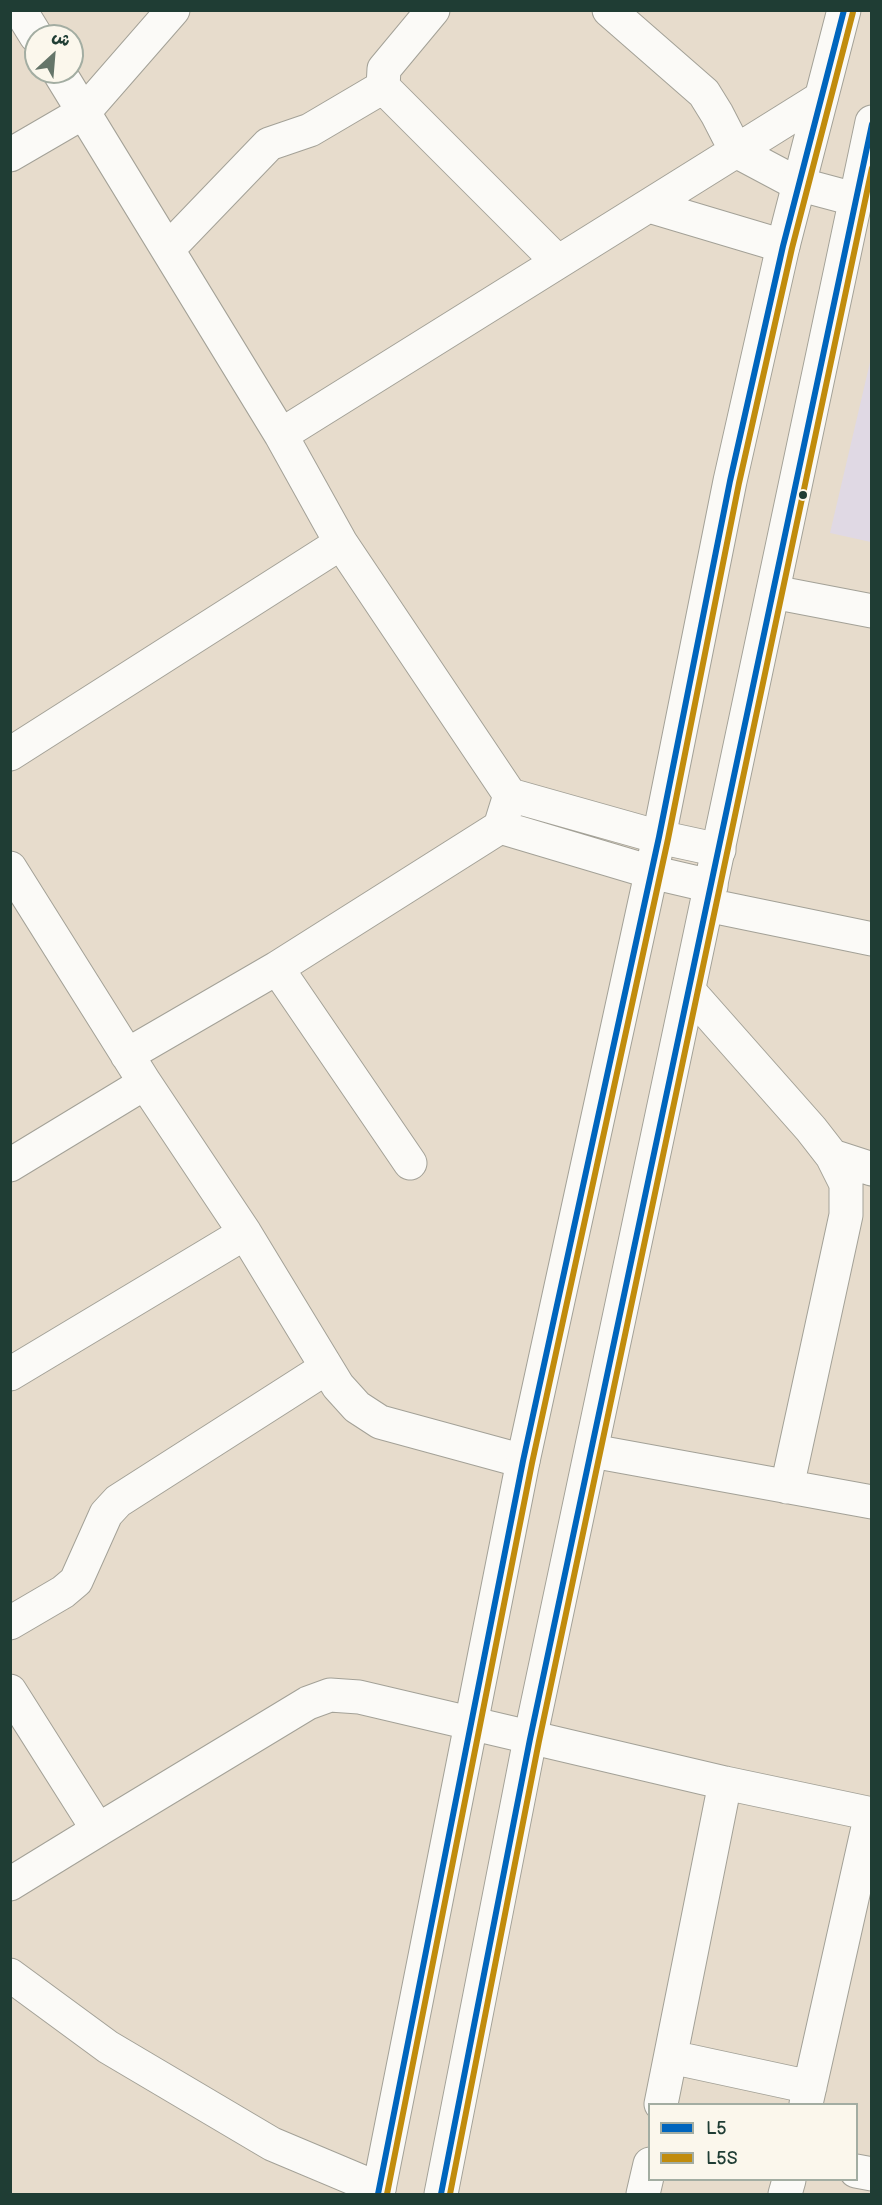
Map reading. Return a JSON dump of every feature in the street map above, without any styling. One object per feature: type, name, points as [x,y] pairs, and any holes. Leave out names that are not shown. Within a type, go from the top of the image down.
[{"type":"street","points":[[20,10],[29,24]]},
{"type":"street","points":[[10,155],[84,111],[173,10]]},
{"type":"street","points":[[433,10],[384,69],[383,87],[558,262]]},
{"type":"street","points":[[609,10],[704,93],[736,151],[798,184],[854,200]]},
{"type":"street","points":[[10,1975],[108,2047],[262,2138],[379,2192],[523,1461],[659,837],[730,481],[798,184],[844,10]]},
{"type":"street","points":[[67,84],[281,435],[341,543],[510,795],[659,837],[719,850]]},
{"type":"street","points":[[168,249],[269,144],[310,130],[383,87]]},
{"type":"street","points":[[281,435],[821,98]]},
{"type":"street","points":[[441,2194],[530,1739],[872,122]]},
{"type":"street","points":[[649,206],[783,246]]},
{"type":"street","points":[[10,754],[341,543]]},
{"type":"street","points":[[773,592],[872,612]]},
{"type":"street","points":[[128,1055],[277,968],[500,827],[510,795]]},
{"type":"street","points":[[500,827],[651,872],[709,896],[872,939]]},
{"type":"street","points":[[10,868],[145,1083],[245,1233],[338,1386],[357,1407],[380,1422],[523,1461]]},
{"type":"street","points":[[277,968],[410,1163]]},
{"type":"street","points":[[688,991],[811,1129],[832,1156],[846,1184],[846,1215],[787,1487]]},
{"type":"street","points":[[10,1165],[145,1083]]},
{"type":"street","points":[[832,1156],[872,1169]]},
{"type":"street","points":[[10,1374],[245,1233]]},
{"type":"street","points":[[10,1623],[63,1592],[76,1581],[106,1514],[118,1501],[326,1368]]},
{"type":"street","points":[[592,1450],[872,1502]]},
{"type":"street","points":[[10,1691],[98,1830]]},
{"type":"street","points":[[10,1884],[308,1703],[330,1695],[359,1697],[530,1739],[871,1814],[808,2096],[671,2057]]},
{"type":"street","points":[[661,2103],[725,1783]]},
{"type":"street","points":[[644,2194],[648,2174]]},
{"type":"shaded area","points":[[871,358],[871,542],[830,533]]},
{"type":"transit line","name":"L5","points":[[378,2194],[523,1461],[659,837],[730,481],[783,246],[844,10]]},
{"type":"transit line","name":"L5S","points":[[387,2194],[532,1463],[668,839],[739,483],[792,248],[853,12]]},
{"type":"transit line","name":"L5","points":[[441,2194],[530,1739],[872,124]]},
{"type":"transit line","name":"L5S","points":[[450,2194],[539,1741],[872,168]]}]
